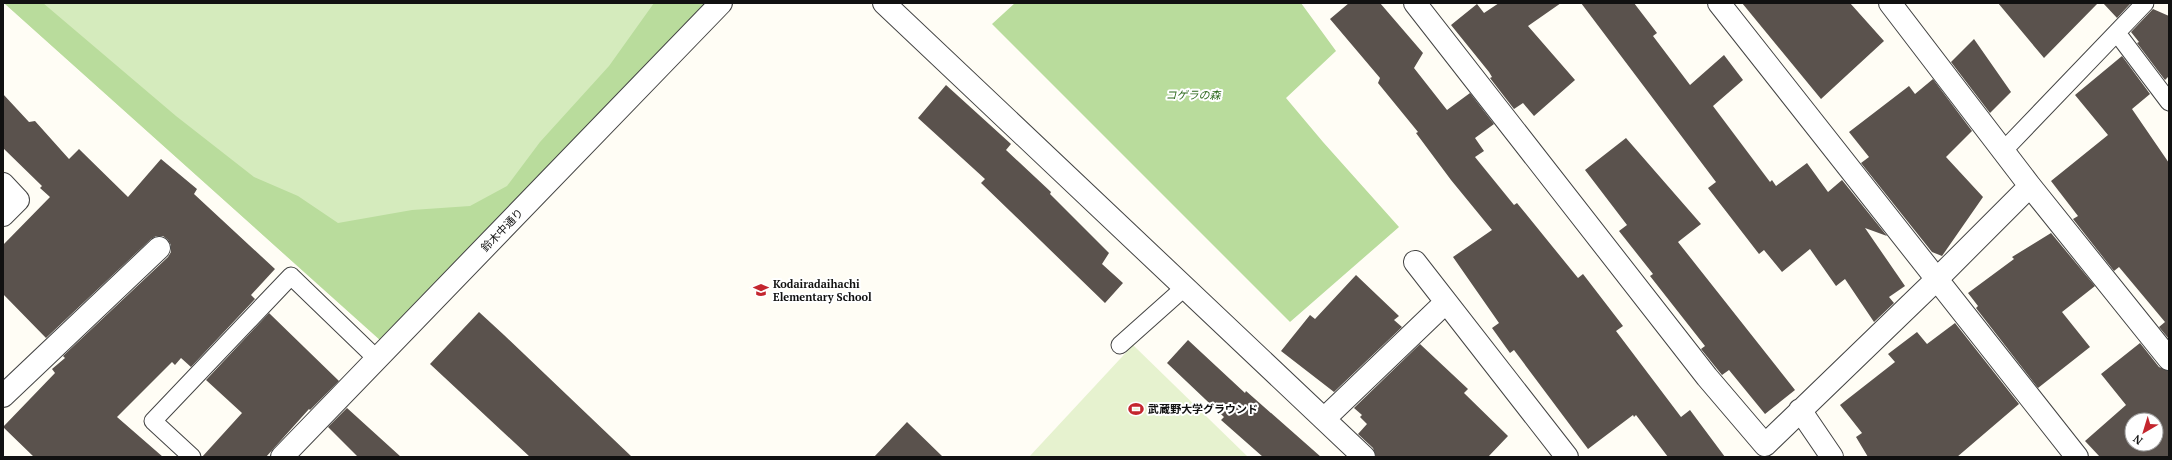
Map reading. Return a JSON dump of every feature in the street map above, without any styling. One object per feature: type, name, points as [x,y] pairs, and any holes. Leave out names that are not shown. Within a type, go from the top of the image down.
[{"type":"street","name":"鈴木中通り","points":[[282,457],[378,360],[721,3]]},
{"type":"street","points":[[884,3],[1364,457]]},
{"type":"street","points":[[1415,3],[1707,377],[1765,445],[1937,279],[2030,186]]},
{"type":"street","points":[[1719,3],[2077,457]]},
{"type":"street","points":[[1890,3],[2030,186],[2169,359]]},
{"type":"street","points":[[3,184],[18,200],[3,214]]},
{"type":"street","points":[[3,396],[158,248]]},
{"type":"street","points":[[1415,262],[1567,457]]},
{"type":"street","points":[[1324,419],[1446,302]]},
{"type":"street","points":[[1800,410],[1832,457]]},
{"type":"lane","points":[[2003,151],[2145,3]]},
{"type":"lane","points":[[2117,33],[2169,102]]},
{"type":"lane","points":[[192,457],[153,421],[291,276],[378,360]]},
{"type":"lane","points":[[1120,345],[1184,288]]},
{"type":"green space","points":[[4,3],[711,3],[380,340]]},
{"type":"green space","points":[[4,3],[43,3],[176,116],[254,177],[298,196],[338,223],[412,210],[470,206],[507,186],[540,142],[609,66],[654,3],[711,3],[380,340]]},
{"type":"green space","name":"コゲラの森","points":[[1015,3],[1301,3],[1336,51],[1286,98],[1399,227],[1290,322],[992,24]]},
{"type":"green space","name":"武蔵野大学グラウンド","points":[[1133,345],[1248,457],[1029,457]]},
{"type":"building","points":[[1349,3],[1380,3],[1423,53],[1414,68],[1447,110],[1470,93],[1494,124],[1475,138],[1484,151],[1475,157],[1514,205],[1517,203],[1578,278],[1583,274],[1623,326],[1616,331],[1681,417],[1690,410],[1725,457],[1668,457],[1636,415],[1634,417],[1633,415],[1588,449],[1514,350],[1510,353],[1492,328],[1499,323],[1453,257],[1492,230],[1451,180],[1416,133],[1418,132],[1378,83],[1380,78],[1330,19]]},
{"type":"building","points":[[1499,3],[1561,3],[1528,26],[1575,80],[1534,116],[1523,103],[1514,109],[1490,78],[1492,77],[1489,72],[1451,25],[1477,4],[1484,13]]},
{"type":"building","points":[[1581,3],[1634,3],[1657,33],[1653,36],[1690,85],[1724,55],[1743,80],[1713,106],[1770,182],[1772,180],[1776,186],[1807,163],[1828,192],[1842,180],[1887,236],[1865,228],[1905,286],[1889,297],[1894,303],[1874,322],[1845,279],[1836,286],[1810,249],[1782,272],[1764,250],[1759,254],[1708,188],[1716,182]]},
{"type":"building","points":[[1742,3],[1850,3],[1884,41],[1821,99]]},
{"type":"building","points":[[1998,3],[2098,3],[2044,58]]},
{"type":"building","points":[[2103,3],[2131,3],[2117,18]]},
{"type":"building","points":[[2153,9],[2169,16],[2169,76],[2165,80],[2137,43],[2139,42],[2131,32]]},
{"type":"building","points":[[1974,39],[2011,92],[1990,113],[1951,62]]},
{"type":"building","points":[[2122,56],[2150,94],[2132,109],[2169,163],[2169,339],[2159,327],[2165,322],[2119,267],[2114,271],[2073,219],[2078,216],[2051,181],[2108,135],[2075,95]]},
{"type":"building","points":[[1933,79],[1972,131],[1946,157],[1983,197],[1942,256],[1932,252],[1861,163],[1869,157],[1849,132],[1909,86],[1915,94]]},
{"type":"building","points":[[946,85],[1011,144],[1006,150],[1051,192],[1050,194],[1109,253],[1102,264],[1123,283],[1105,303],[981,183],[985,179],[918,118]]},
{"type":"building","points":[[3,94],[29,122],[35,121],[69,159],[79,149],[128,197],[161,159],[197,189],[194,194],[275,269],[251,295],[255,299],[191,367],[181,358],[175,365],[172,362],[117,417],[163,457],[34,457],[3,427],[55,373],[52,369],[65,358],[63,356],[168,257],[171,252],[171,245],[163,236],[156,236],[151,239],[46,338],[3,294],[3,245],[50,197],[40,188],[42,186],[3,148]]},
{"type":"building","points":[[1626,138],[1701,224],[1678,242],[1795,390],[1765,414],[1729,370],[1722,375],[1701,349],[1705,346],[1650,276],[1653,274],[1619,231],[1627,225],[1585,170]]},
{"type":"building","points":[[2051,233],[2095,286],[2062,312],[2090,347],[2038,388],[1976,308],[1978,306],[1968,293],[2014,259],[2012,257]]},
{"type":"building","points":[[1356,275],[1399,316],[1394,320],[1402,327],[1334,392],[1281,351],[1310,315],[1315,319]]},
{"type":"building","points":[[479,312],[632,457],[530,457],[430,364]]},
{"type":"building","points":[[269,313],[339,381],[310,410],[309,409],[266,457],[202,457],[242,413],[206,380]]},
{"type":"building","points":[[1955,323],[2019,404],[1957,457],[1868,457],[1856,437],[1862,433],[1840,405],[1895,362],[1888,354],[1917,332],[1927,344]]},
{"type":"building","points":[[1188,340],[1245,393],[1246,391],[1321,457],[1263,457],[1221,420],[1224,417],[1167,363]]},
{"type":"building","points":[[2140,343],[2159,367],[2169,371],[2169,457],[2100,457],[2085,441],[2126,405],[2101,374]]},
{"type":"building","points":[[1420,344],[1468,389],[1464,393],[1508,436],[1488,457],[1376,457],[1373,448],[1358,434],[1367,424],[1360,417],[1362,415],[1354,408]]},
{"type":"building","points":[[347,408],[401,457],[358,457],[328,427]]},
{"type":"building","points":[[907,422],[943,457],[874,457]]},
{"type":"place","name":"Kodairadaihachi Elementary School","points":[[761,290]]},
{"type":"place","name":"武蔵野大学グラウンド","points":[[1136,409]]}]
